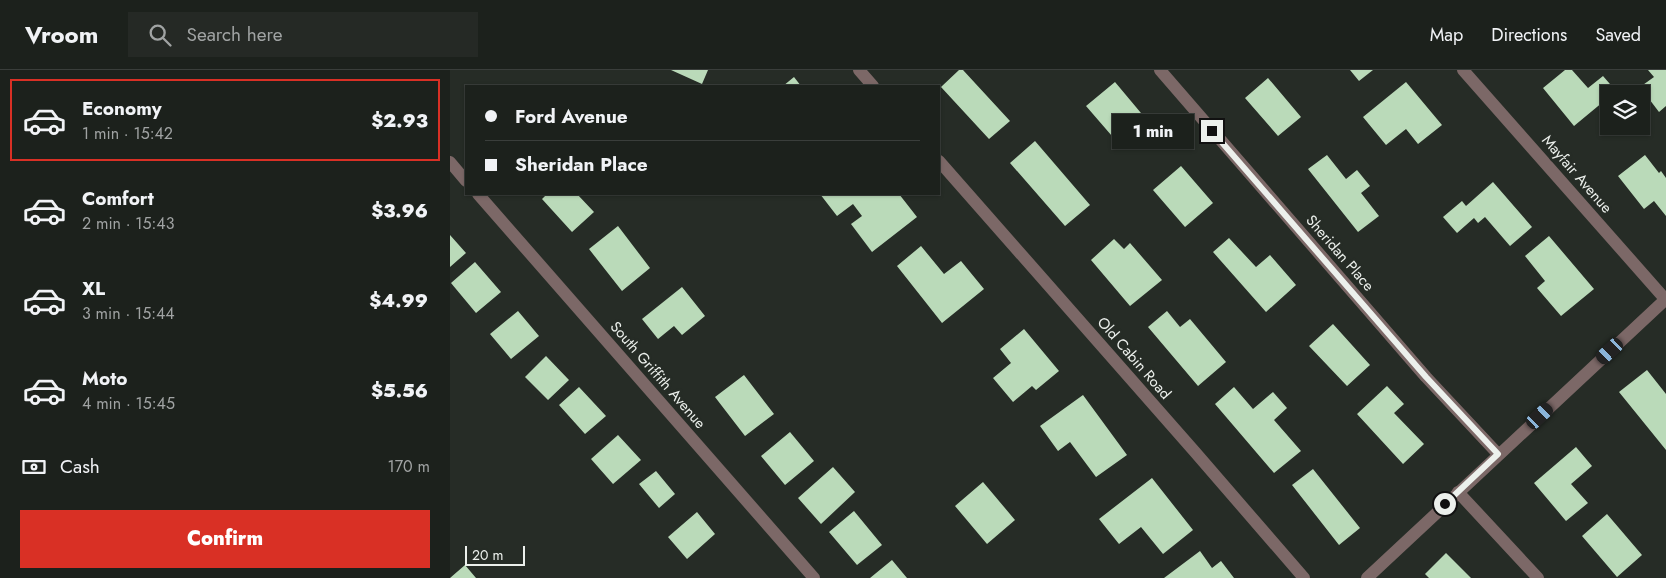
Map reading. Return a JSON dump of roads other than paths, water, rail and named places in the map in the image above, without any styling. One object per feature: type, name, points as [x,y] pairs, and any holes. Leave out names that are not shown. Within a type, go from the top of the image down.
[{"type":"street","points":[[859,70],[872,85]]},
{"type":"street","name":"Sheridan Place","points":[[1160,70],[1426,377],[1498,454]]},
{"type":"street","name":"Mayfair Avenue","points":[[1463,70],[1666,299]]},
{"type":"street","name":"Old Cabin Road","points":[[940,161],[1304,578]]},
{"type":"street","points":[[450,162],[465,180]]},
{"type":"street","name":"South Griffith Avenue","points":[[479,195],[814,578]]},
{"type":"street","points":[[1366,578],[1666,299]]},
{"type":"street","points":[[1458,492],[1538,578]]}]
